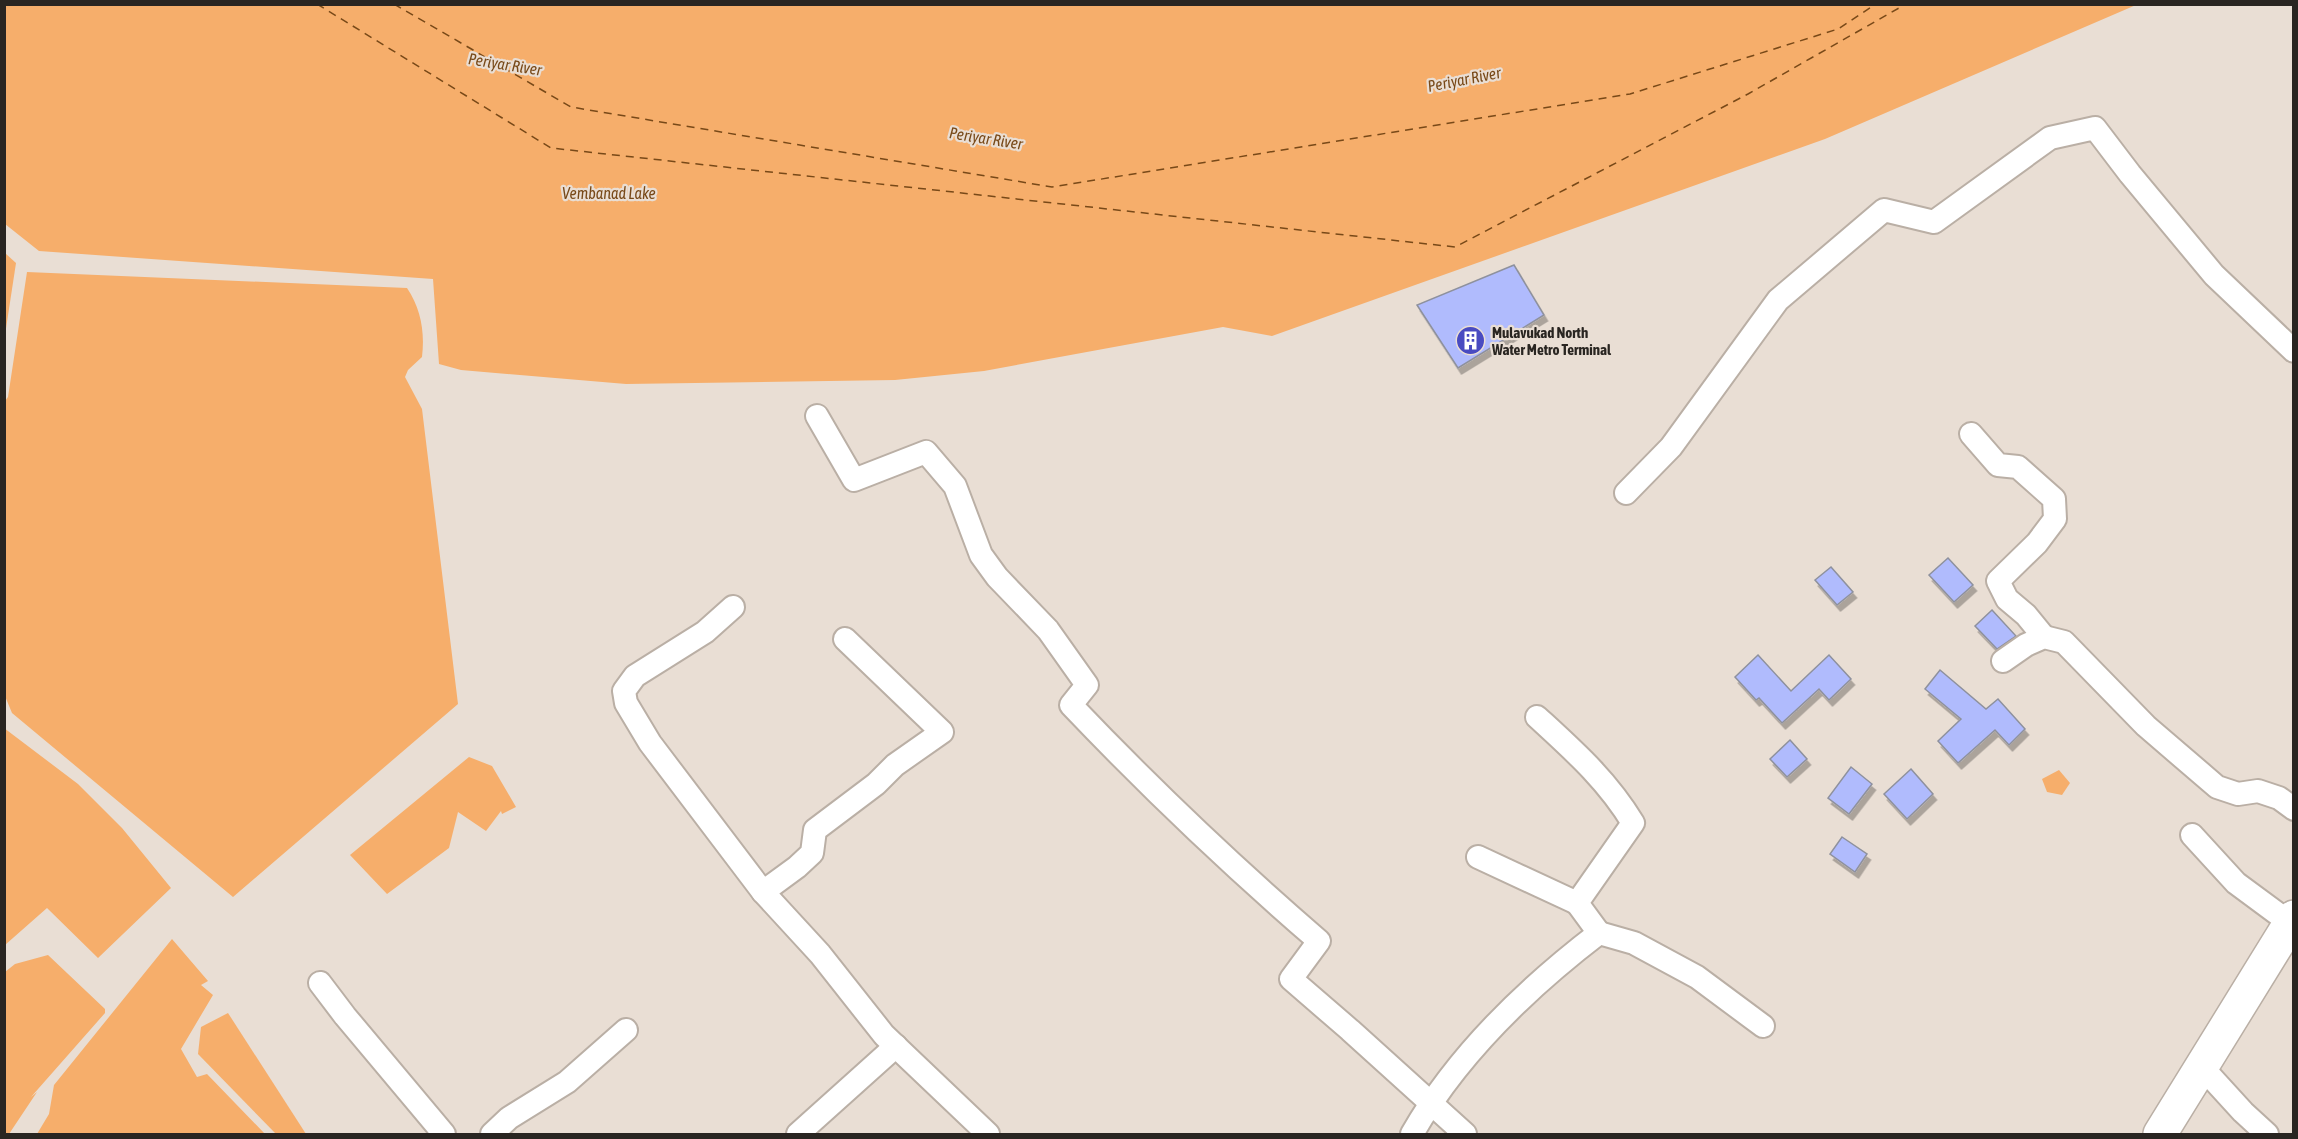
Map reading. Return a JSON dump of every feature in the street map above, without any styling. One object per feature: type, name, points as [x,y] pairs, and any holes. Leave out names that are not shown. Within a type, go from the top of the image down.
[{"type":"street","points":[[1626,493],[1671,447],[1778,300],[1884,210],[1934,222],[2050,138],[2095,128],[2214,275],[2294,351]]},
{"type":"street","points":[[817,416],[854,480],[926,452],[955,486],[981,555],[997,577],[1048,630],[1087,685],[1071,705],[1177,813],[1241,874],[1319,941],[1291,979],[1465,1134]]},
{"type":"street","points":[[1971,434],[1998,465],[2018,467],[2054,499],[2055,519],[2037,543],[1998,581],[2007,599],[2026,615],[2044,637],[2064,642],[2146,726],[2217,787],[2238,794],[2259,791],[2279,798],[2294,809]]},
{"type":"street","points":[[733,607],[705,632],[635,676],[624,691],[626,703],[650,743],[763,892],[820,954],[884,1035],[988,1134]]},
{"type":"street","points":[[2003,661],[2026,645],[2044,637]]},
{"type":"street","points":[[763,892],[812,853],[815,830],[876,784],[895,765],[942,732],[845,639]]},
{"type":"street","points":[[1538,717],[1589,765],[1618,797],[1633,823],[1577,903]]},
{"type":"street","points":[[2160,1134],[2201,1066],[2289,933],[2236,883],[2192,835]]},
{"type":"street","points":[[1478,857],[1577,903],[1599,933],[1634,943],[1697,977],[1763,1026]]},
{"type":"street","points":[[1412,1134],[1430,1102],[1467,1057],[1552,969],[1599,933]]},
{"type":"street","points":[[320,983],[444,1134]]},
{"type":"street","points":[[492,1134],[509,1118],[567,1082],[626,1030]]},
{"type":"street","points":[[798,1134],[896,1046]]},
{"type":"street","points":[[2201,1066],[2243,1112],[2267,1134]]},
{"type":"water","name":"Vembanad Lake","points":[[4,5],[2136,5],[1825,139],[1272,336],[1223,327],[984,371],[895,380],[626,384],[461,370],[439,364],[433,279],[39,251],[5,224]]},
{"type":"water","points":[[5,253],[16,263],[5,335]]},
{"type":"water","points":[[27,272],[407,288],[419,312],[423,339],[422,357],[408,370],[405,377],[422,409],[458,704],[233,897],[12,713],[5,696],[5,401],[8,397]]},
{"type":"water","points":[[4,728],[78,784],[122,828],[171,888],[98,958],[47,908],[5,945]]},
{"type":"water","points":[[469,757],[492,766],[516,807],[502,814],[501,811],[486,831],[458,812],[449,848],[387,894],[350,855]]},
{"type":"water","points":[[2059,770],[2070,783],[2062,795],[2047,792],[2042,779]]},
{"type":"water","points":[[172,939],[208,981],[201,985],[213,995],[181,1049],[197,1077],[207,1074],[265,1134],[37,1134],[49,1114],[54,1085]]},
{"type":"water","points":[[48,955],[105,1009],[105,1013],[31,1097],[37,1092],[9,1134],[5,1134],[5,972],[15,964]]},
{"type":"water","points":[[228,1013],[306,1134],[276,1134],[198,1054],[201,1027]]},
{"type":"building","name":"Mulavukad North Water Metro Terminal","points":[[1514,265],[1544,315],[1458,368],[1417,305]]},
{"type":"building","points":[[1948,558],[1973,585],[1954,602],[1929,575]]},
{"type":"building","points":[[1831,567],[1853,592],[1837,605],[1815,580]]},
{"type":"building","points":[[1992,610],[2016,636],[1997,649],[1975,626]]},
{"type":"building","points":[[1758,655],[1791,691],[1829,655],[1851,679],[1829,700],[1819,689],[1782,723],[1735,677]]},
{"type":"building","points":[[1940,670],[1986,709],[1998,699],[2025,729],[2009,745],[1995,730],[1958,763],[1938,741],[1961,719],[1925,689]]},
{"type":"building","points":[[1790,740],[1807,759],[1787,777],[1770,759]]},
{"type":"building","points":[[1851,767],[1872,784],[1849,814],[1828,798]]},
{"type":"building","points":[[1911,769],[1933,794],[1907,819],[1884,794]]},
{"type":"building","points":[[1842,837],[1867,854],[1855,872],[1830,854]]},
{"type":"ferry route","points":[[317,4],[551,148],[1455,247],[1748,94],[1906,4]]},
{"type":"ferry route","points":[[394,4],[571,107],[1052,187],[1630,94],[1838,29],[1876,4]]},
{"type":"place","name":"Mulavukad North Water Metro Terminal","points":[[1471,341]]},
{"type":"water label","name":"Periyar River","points":[[505,64]]},
{"type":"water label","name":"Periyar River","points":[[1464,79]]},
{"type":"water label","name":"Periyar River","points":[[986,138]]}]
